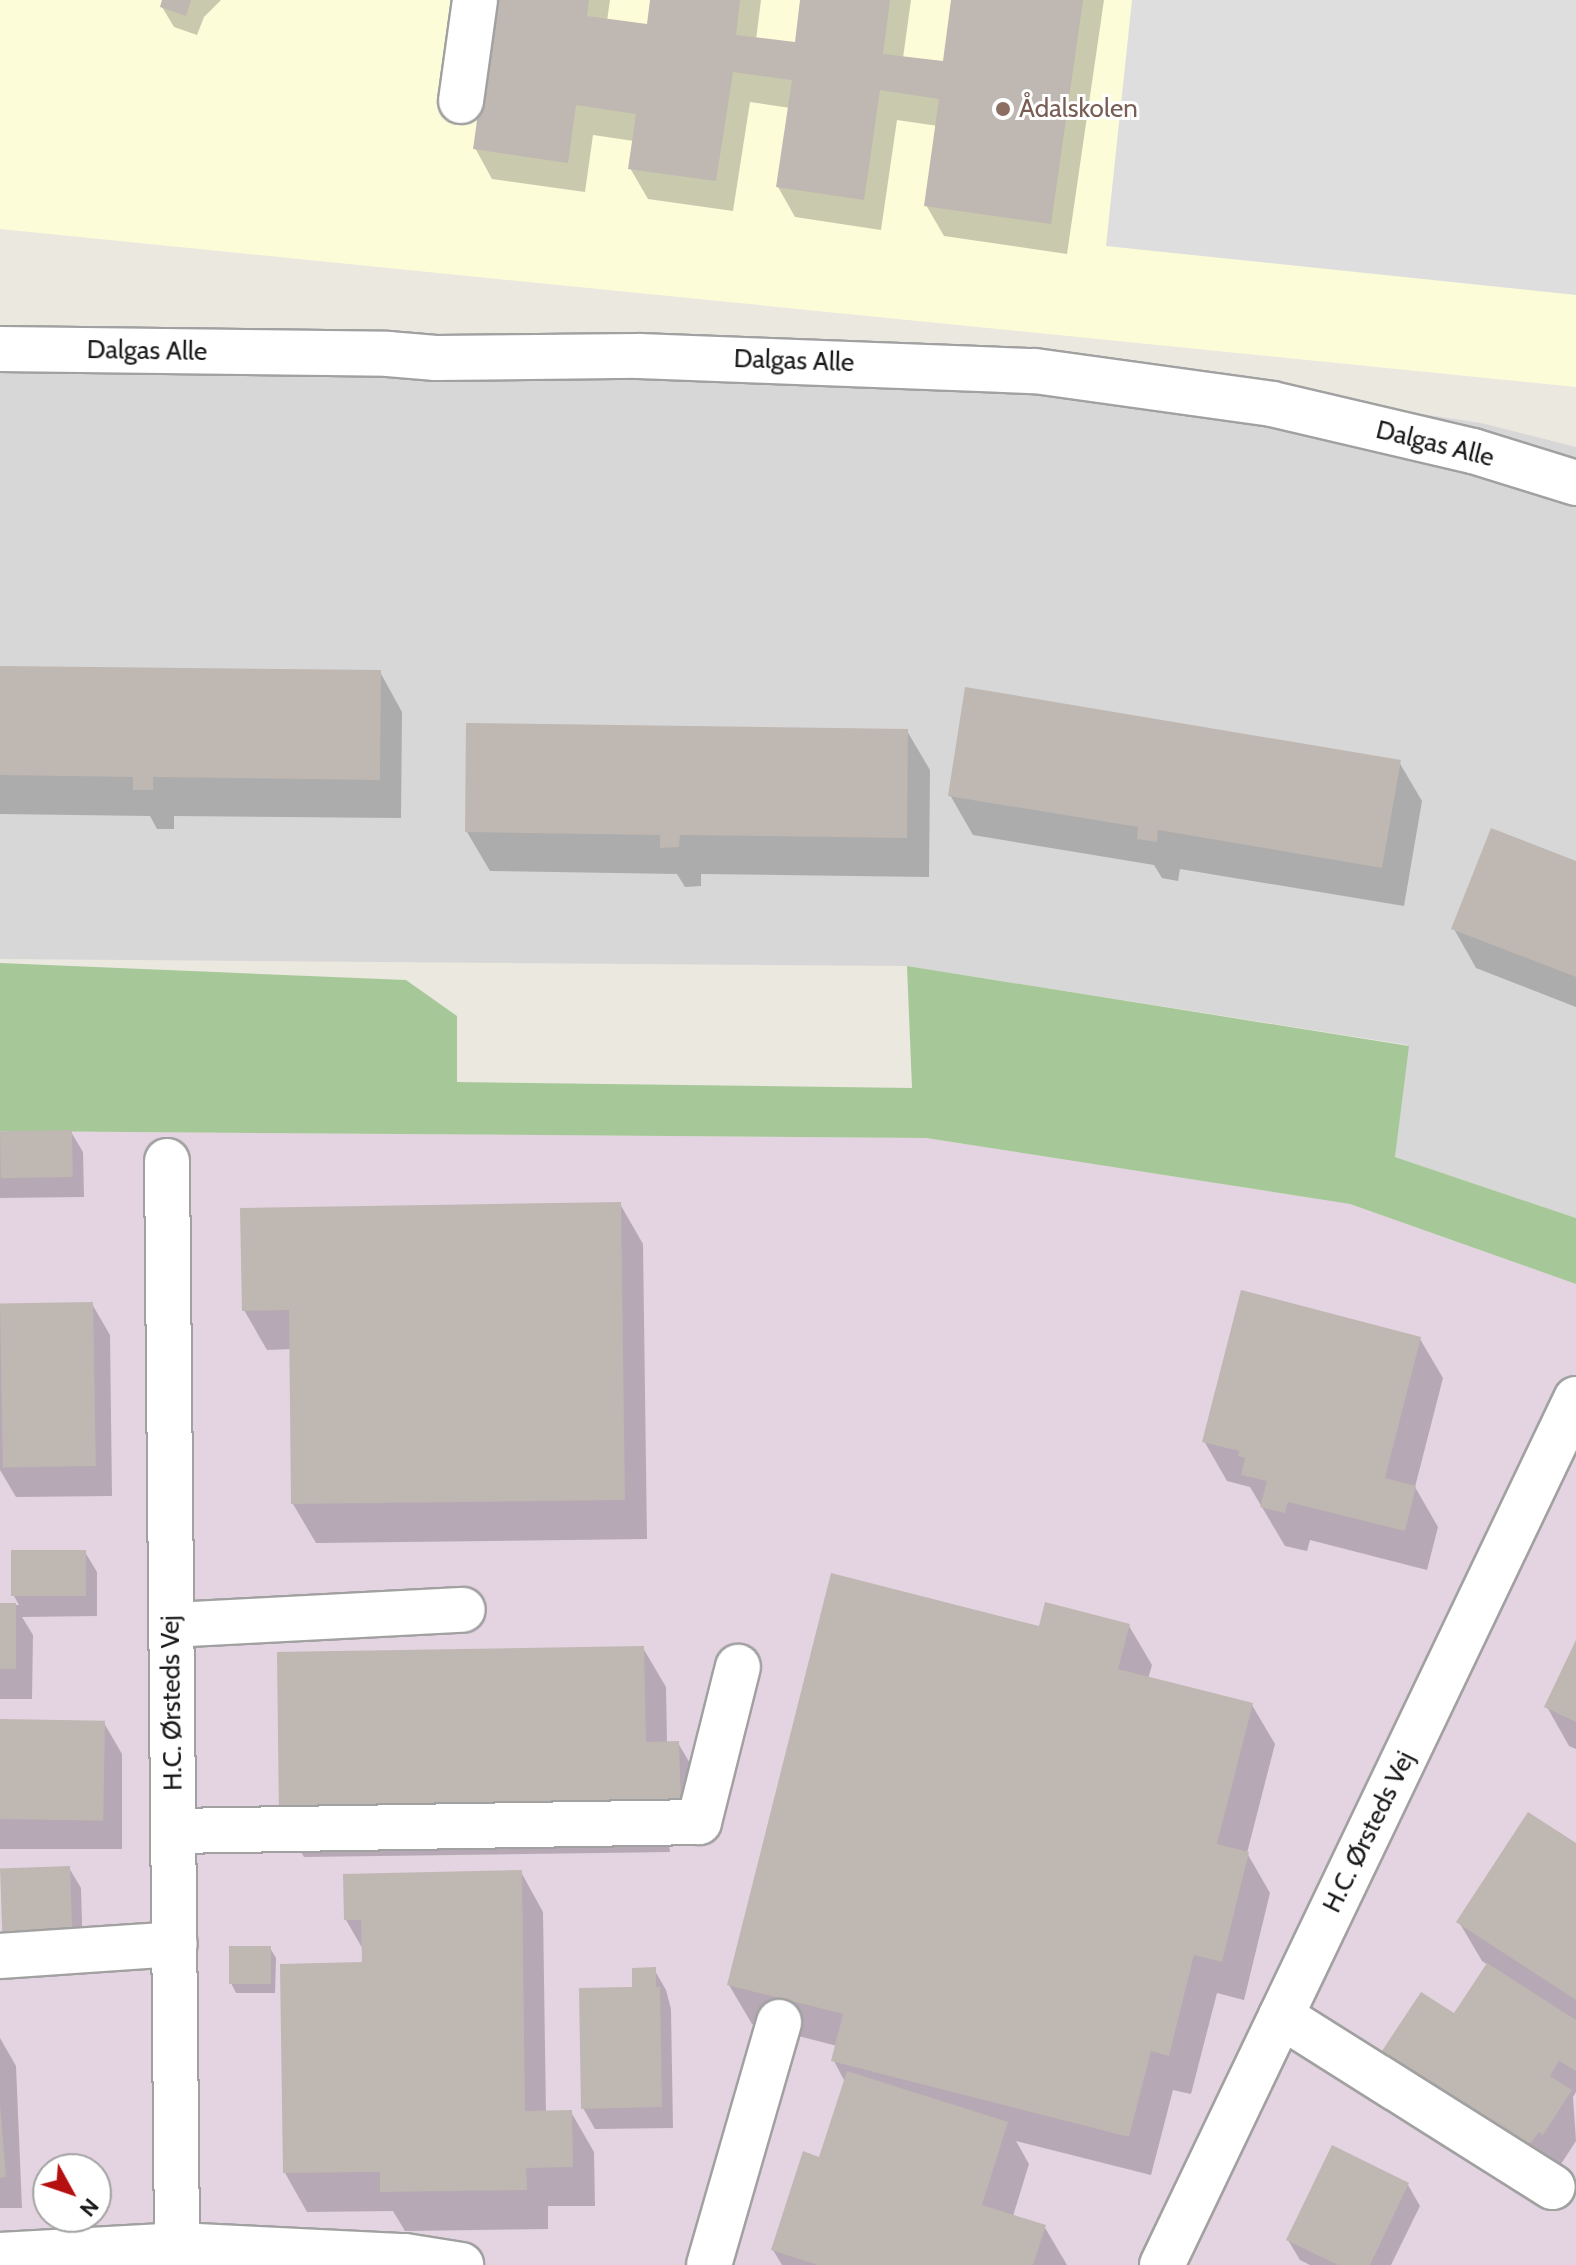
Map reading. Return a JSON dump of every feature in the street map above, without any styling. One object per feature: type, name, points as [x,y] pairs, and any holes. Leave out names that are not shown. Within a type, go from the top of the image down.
[{"type":"street","points":[[461,101],[475,0]]},
{"type":"street","name":"Dalgas Alle","points":[[0,349],[388,354],[436,358],[639,356],[1035,371],[1272,404],[1473,451],[1576,483]]},
{"type":"street","name":"H.C. Ørsteds Vej","points":[[167,1161],[177,2245]]},
{"type":"street","name":"H.C. Ørsteds Vej","points":[[1162,2265],[1576,1399]]},
{"type":"street","points":[[172,1625],[463,1610]]},
{"type":"street","points":[[174,1831],[699,1822],[738,1667]]},
{"type":"street","points":[[0,1956],[175,1944]]},
{"type":"street","points":[[1281,2016],[1553,2187]]},
{"type":"street","points":[[709,2265],[779,2022]]},
{"type":"street","points":[[0,2255],[177,2245],[461,2265]]},
{"type":"shaded area","points":[[0,0],[1576,0],[1576,387],[0,229]]},
{"type":"shaded area","points":[[1132,0],[1576,0],[1576,295],[1106,246]]},
{"type":"shaded area","points":[[997,349],[1481,423],[1576,447],[1576,1218],[1395,1157],[1408,1045],[907,966],[0,959],[0,358]]},
{"type":"shaded area","points":[[0,963],[406,980],[457,1016],[457,1082],[912,1088],[907,966],[1409,1046],[1395,1157],[1576,1218],[1576,1284],[1350,1204],[926,1138],[0,1131]]},
{"type":"shaded area","points":[[0,1131],[926,1138],[1350,1204],[1576,1284],[1576,2265],[0,2265]]},
{"type":"building","points":[[162,0],[191,0],[186,16],[160,7]]},
{"type":"building","name":"Ådalskolen","points":[[494,0],[589,0],[587,16],[647,24],[650,0],[740,0],[736,35],[795,42],[800,0],[890,0],[883,54],[943,61],[951,0],[1083,0],[1051,224],[924,206],[939,99],[880,90],[864,200],[776,187],[792,80],[733,72],[716,181],[628,169],[636,114],[576,105],[568,163],[473,149]]},
{"type":"building","points":[[0,666],[381,670],[380,780],[153,777],[153,790],[133,790],[133,777],[0,775]]},
{"type":"building","points":[[965,687],[1401,760],[1382,868],[1158,830],[1157,842],[1137,839],[1138,827],[948,796]]},
{"type":"building","points":[[466,723],[908,729],[907,838],[680,835],[679,847],[660,848],[660,835],[465,832]]},
{"type":"building","points":[[1491,828],[1576,861],[1576,977],[1451,929]]},
{"type":"building","points":[[72,1130],[73,1177],[1,1178],[0,1131]]},
{"type":"building","points":[[621,1202],[625,1500],[291,1504],[289,1310],[242,1311],[240,1208]]},
{"type":"building","points":[[1241,1290],[1421,1337],[1385,1478],[1416,1486],[1405,1531],[1288,1502],[1285,1513],[1260,1507],[1267,1481],[1241,1475],[1245,1458],[1238,1456],[1239,1451],[1202,1442]]},
{"type":"building","points":[[93,1302],[96,1466],[3,1468],[0,1304]]},
{"type":"building","points":[[11,1550],[86,1550],[86,1596],[11,1596]]},
{"type":"building","points":[[831,1573],[1039,1626],[1045,1602],[1130,1624],[1118,1669],[1253,1703],[1217,1844],[1249,1852],[1222,1962],[1194,1955],[1169,2056],[1151,2051],[1129,2137],[831,2061],[843,2014],[727,1985]]},
{"type":"building","points":[[0,1603],[16,1603],[16,1669],[0,1669]]},
{"type":"building","points":[[1576,1640],[1576,1722],[1544,1707]]},
{"type":"building","points":[[644,1646],[646,1742],[679,1741],[681,1804],[279,1818],[277,1652]]},
{"type":"building","points":[[0,1719],[105,1721],[103,1821],[0,1819]]},
{"type":"building","points":[[1528,1812],[1576,1843],[1576,2000],[1456,1922]]},
{"type":"building","points":[[70,1866],[72,1936],[2,1938],[0,1868]]},
{"type":"building","points":[[522,1870],[525,2111],[572,2110],[573,2167],[526,2168],[527,2190],[380,2192],[380,2172],[283,2173],[280,1964],[362,1962],[361,1920],[344,1920],[343,1874]]},
{"type":"building","points":[[229,1946],[271,1946],[271,1984],[229,1984]]},
{"type":"building","points":[[1487,1963],[1576,2020],[1576,2071],[1559,2061],[1550,2076],[1572,2090],[1543,2135],[1539,2132],[1531,2143],[1513,2148],[1376,2060],[1421,1992],[1454,2013]]},
{"type":"building","points":[[656,1967],[656,1987],[660,1986],[662,2107],[581,2109],[579,1988],[632,1987],[632,1968]]},
{"type":"building","points":[[847,2071],[1008,2122],[982,2205],[1046,2225],[1033,2265],[818,2265],[771,2250],[803,2151],[819,2157]]},
{"type":"building","points":[[0,2103],[6,2177],[0,2178]]},
{"type":"building","points":[[1332,2145],[1409,2183],[1370,2265],[1338,2265],[1286,2240]]},
{"type":"place","name":"Ådalskolen","points":[[1003,109]]}]
